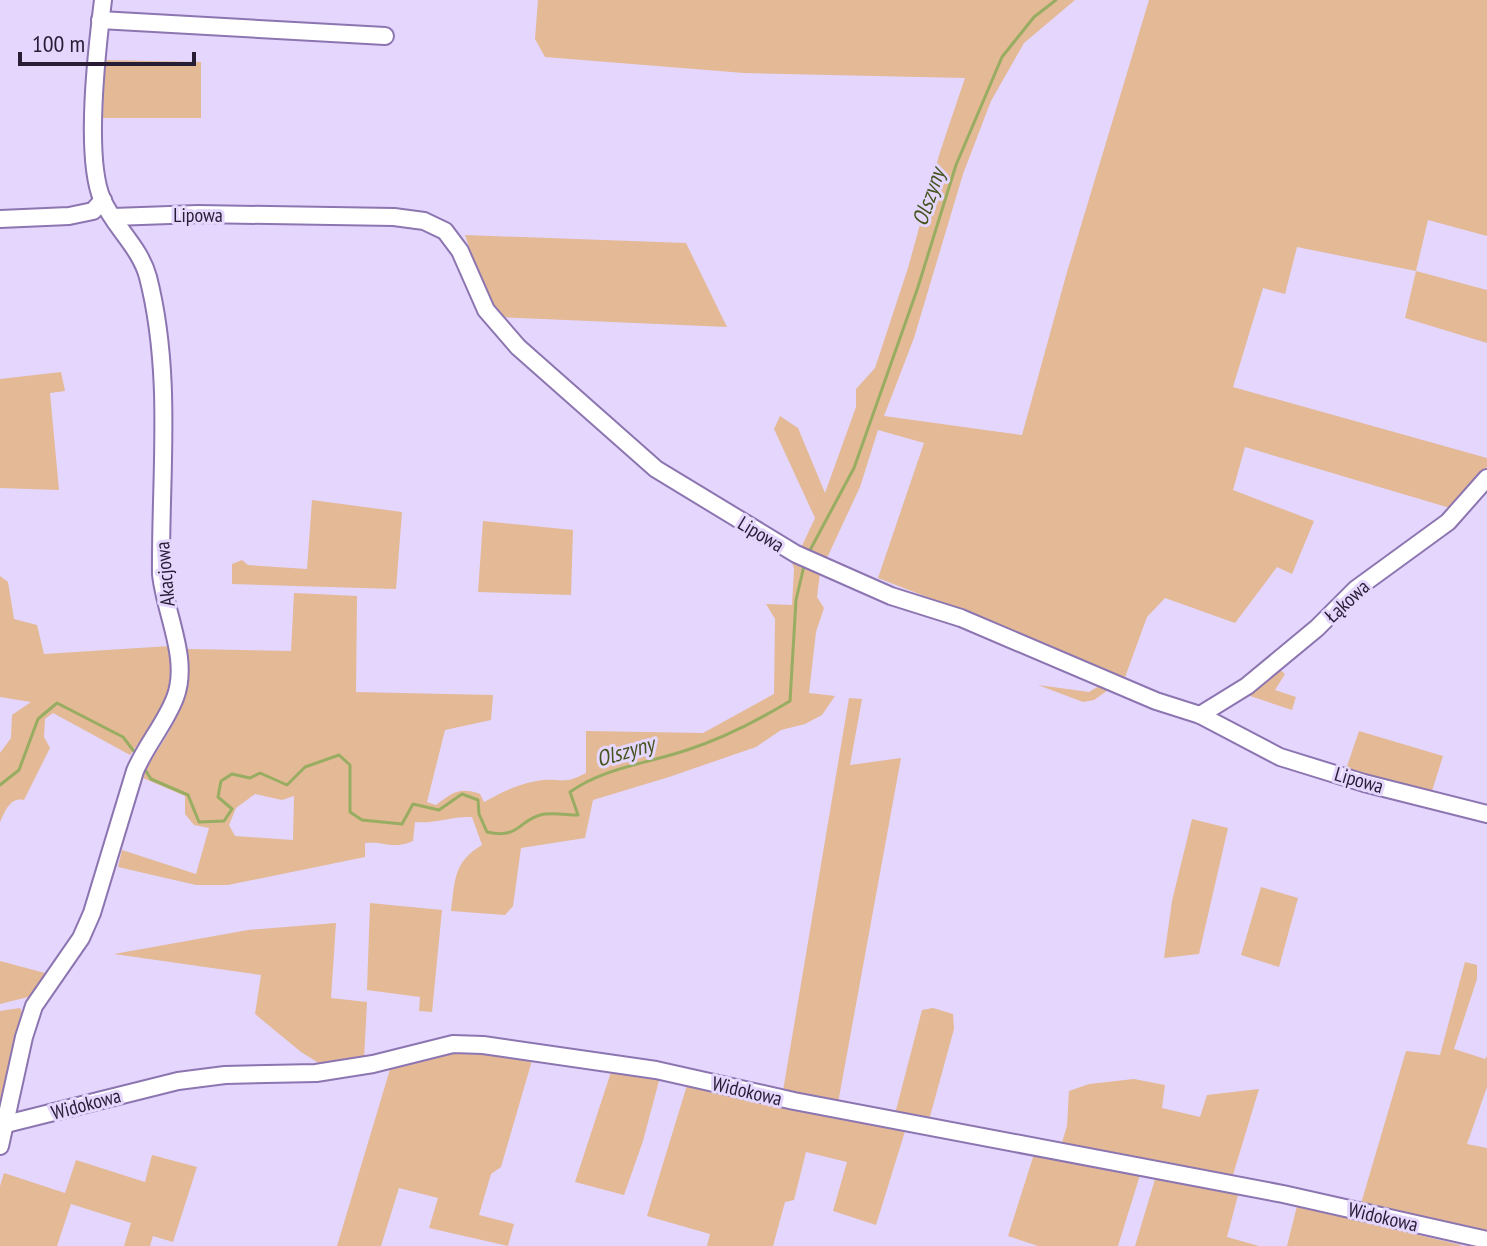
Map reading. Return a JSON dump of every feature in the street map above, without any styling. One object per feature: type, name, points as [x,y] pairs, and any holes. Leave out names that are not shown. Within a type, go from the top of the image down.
[{"type":"street","name":"Akacjowa","points":[[0,1146],[24,1037],[34,1006],[81,938],[92,913],[135,771],[164,721],[180,677],[161,574],[164,403],[153,303],[141,259],[103,200],[95,169],[93,117],[103,0]]},
{"type":"street","points":[[100,20],[385,36]]},
{"type":"street","points":[[0,219],[69,216],[93,211],[103,200]]},
{"type":"street","name":"Lipowa","points":[[113,217],[198,214],[394,217],[424,221],[445,231],[460,251],[486,310],[518,347],[656,469],[815,565],[891,596],[961,618],[1156,701],[1200,715],[1280,757],[1364,783],[1487,814]]},
{"type":"street","name":"Łąkowa","points":[[1200,715],[1247,686],[1317,628],[1356,589],[1448,522],[1487,478]]},
{"type":"street","name":"Widokowa","points":[[3,1126],[178,1081],[225,1075],[316,1073],[373,1064],[453,1044],[483,1045],[656,1070],[794,1101],[1283,1194],[1487,1240]]},
{"type":"shaded area","points":[[538,0],[1075,0],[1024,43],[991,101],[963,174],[914,338],[884,416],[1022,435],[1067,272],[1149,0],[1487,0],[1487,236],[1428,220],[1416,271],[1297,247],[1285,294],[1263,288],[1233,387],[1487,458],[1487,467],[1450,508],[1245,447],[1233,490],[1314,521],[1292,574],[1277,567],[1235,623],[1165,598],[1147,617],[1124,680],[878,578],[924,443],[878,430],[860,487],[826,560],[801,548],[815,518],[774,429],[780,416],[798,428],[825,493],[856,407],[856,389],[875,368],[965,78],[744,73],[545,57],[535,39]]},
{"type":"shaded area","points":[[105,60],[201,62],[201,118],[103,118]]},
{"type":"shaded area","points":[[465,235],[686,243],[727,327],[499,317],[488,302]]},
{"type":"shaded area","points":[[1416,271],[1487,290],[1487,343],[1405,318]]},
{"type":"shaded area","points":[[61,372],[65,391],[50,393],[59,490],[0,488],[0,379]]},
{"type":"shaded area","points":[[312,500],[402,512],[396,589],[232,584],[232,564],[242,560],[248,565],[307,569]]},
{"type":"shaded area","points":[[483,521],[573,530],[571,595],[478,592]]},
{"type":"shaded area","points":[[791,558],[820,573],[817,597],[824,608],[816,632],[809,693],[835,696],[822,715],[805,724],[781,730],[756,747],[593,800],[585,838],[521,848],[513,906],[505,915],[451,911],[457,873],[465,858],[482,845],[472,817],[415,822],[413,841],[406,844],[365,843],[365,857],[228,885],[196,885],[118,867],[122,850],[196,874],[209,828],[194,825],[185,814],[185,796],[143,778],[180,709],[186,680],[187,649],[291,651],[294,593],[357,596],[356,692],[493,695],[491,720],[445,730],[427,802],[436,805],[457,792],[480,794],[484,802],[523,784],[578,777],[586,773],[586,731],[703,733],[774,694],[775,619],[766,604],[792,605],[794,569]],"holes":[[[255,794],[282,800],[294,796],[293,840],[235,836],[229,825],[236,808]]]},
{"type":"shaded area","points":[[0,576],[8,582],[14,619],[37,625],[44,654],[170,646],[170,692],[161,713],[130,755],[53,713],[45,719],[44,737],[50,748],[24,800],[12,802],[0,822],[0,753],[11,738],[12,715],[31,702],[0,697]]},
{"type":"shaded area","points":[[1278,668],[1285,674],[1275,690],[1296,697],[1292,710],[1244,694]]},
{"type":"shaded area","points":[[1104,683],[1111,688],[1094,700],[1083,702],[1038,685],[1089,692]]},
{"type":"shaded area","points":[[849,698],[862,699],[850,765],[901,758],[838,1103],[783,1091]]},
{"type":"shaded area","points":[[1359,731],[1443,756],[1432,791],[1345,772]]},
{"type":"shaded area","points":[[1192,819],[1228,828],[1199,954],[1164,958],[1172,901]]},
{"type":"shaded area","points":[[1261,887],[1298,898],[1279,967],[1241,955]]},
{"type":"shaded area","points":[[370,903],[442,910],[432,1012],[419,1011],[420,997],[367,990]]},
{"type":"shaded area","points":[[336,923],[331,998],[367,1002],[364,1059],[322,1065],[301,1052],[255,1014],[261,975],[114,954],[248,930]]},
{"type":"shaded area","points":[[0,961],[45,973],[32,996],[0,1004]]},
{"type":"shaded area","points":[[1465,962],[1477,965],[1477,979],[1454,1049],[1485,1059],[1487,1056],[1487,1087],[1467,1144],[1487,1148],[1487,1235],[1360,1207],[1406,1051],[1440,1055]]},
{"type":"shaded area","points":[[20,1008],[22,1012],[0,1102],[0,1011]]},
{"type":"shaded area","points":[[933,1008],[953,1014],[954,1029],[929,1120],[895,1114],[922,1010]]},
{"type":"shaded area","points":[[489,1050],[533,1057],[501,1167],[491,1174],[479,1215],[514,1224],[508,1246],[429,1228],[438,1198],[399,1188],[381,1246],[337,1246],[391,1066],[442,1053]]},
{"type":"shaded area","points":[[612,1069],[660,1077],[643,1141],[624,1195],[575,1182]]},
{"type":"shaded area","points":[[1134,1079],[1165,1085],[1162,1108],[1200,1117],[1207,1095],[1259,1089],[1232,1178],[1061,1146],[1067,1126],[1069,1091],[1089,1084]]},
{"type":"shaded area","points":[[688,1082],[906,1128],[876,1225],[833,1211],[847,1162],[806,1152],[794,1200],[785,1202],[773,1246],[707,1246],[710,1234],[647,1216]]},
{"type":"shaded area","points":[[1034,1154],[1141,1172],[1118,1246],[1038,1246],[1008,1236]]},
{"type":"shaded area","points":[[152,1155],[197,1167],[173,1242],[153,1236],[150,1246],[124,1246],[131,1223],[71,1204],[57,1246],[0,1246],[0,1186],[4,1173],[65,1193],[76,1160],[145,1182]]},
{"type":"shaded area","points":[[1156,1176],[1238,1195],[1227,1237],[1259,1246],[1135,1246]]},
{"type":"shaded area","points":[[1297,1206],[1461,1245],[1461,1246],[1287,1246]]},
{"type":"waterway","name":"Olszyny","points":[[809,552],[854,468],[917,290],[956,165],[1002,57],[1034,17],[1056,0]]},
{"type":"waterway","name":"Olszyny","points":[[144,768],[151,779],[188,795],[199,822],[224,821],[232,809],[218,797],[221,781],[232,774],[250,778],[260,773],[287,785],[305,767],[339,755],[350,765],[350,812],[362,820],[402,824],[413,804],[439,810],[462,794],[478,800],[479,814],[487,832],[498,834],[512,832],[544,814],[578,815],[570,792],[583,784],[714,740],[790,701],[796,600],[804,566]]},
{"type":"waterway","name":"Olszyny","points":[[0,785],[19,770],[38,719],[57,703],[123,737],[136,754]]}]
